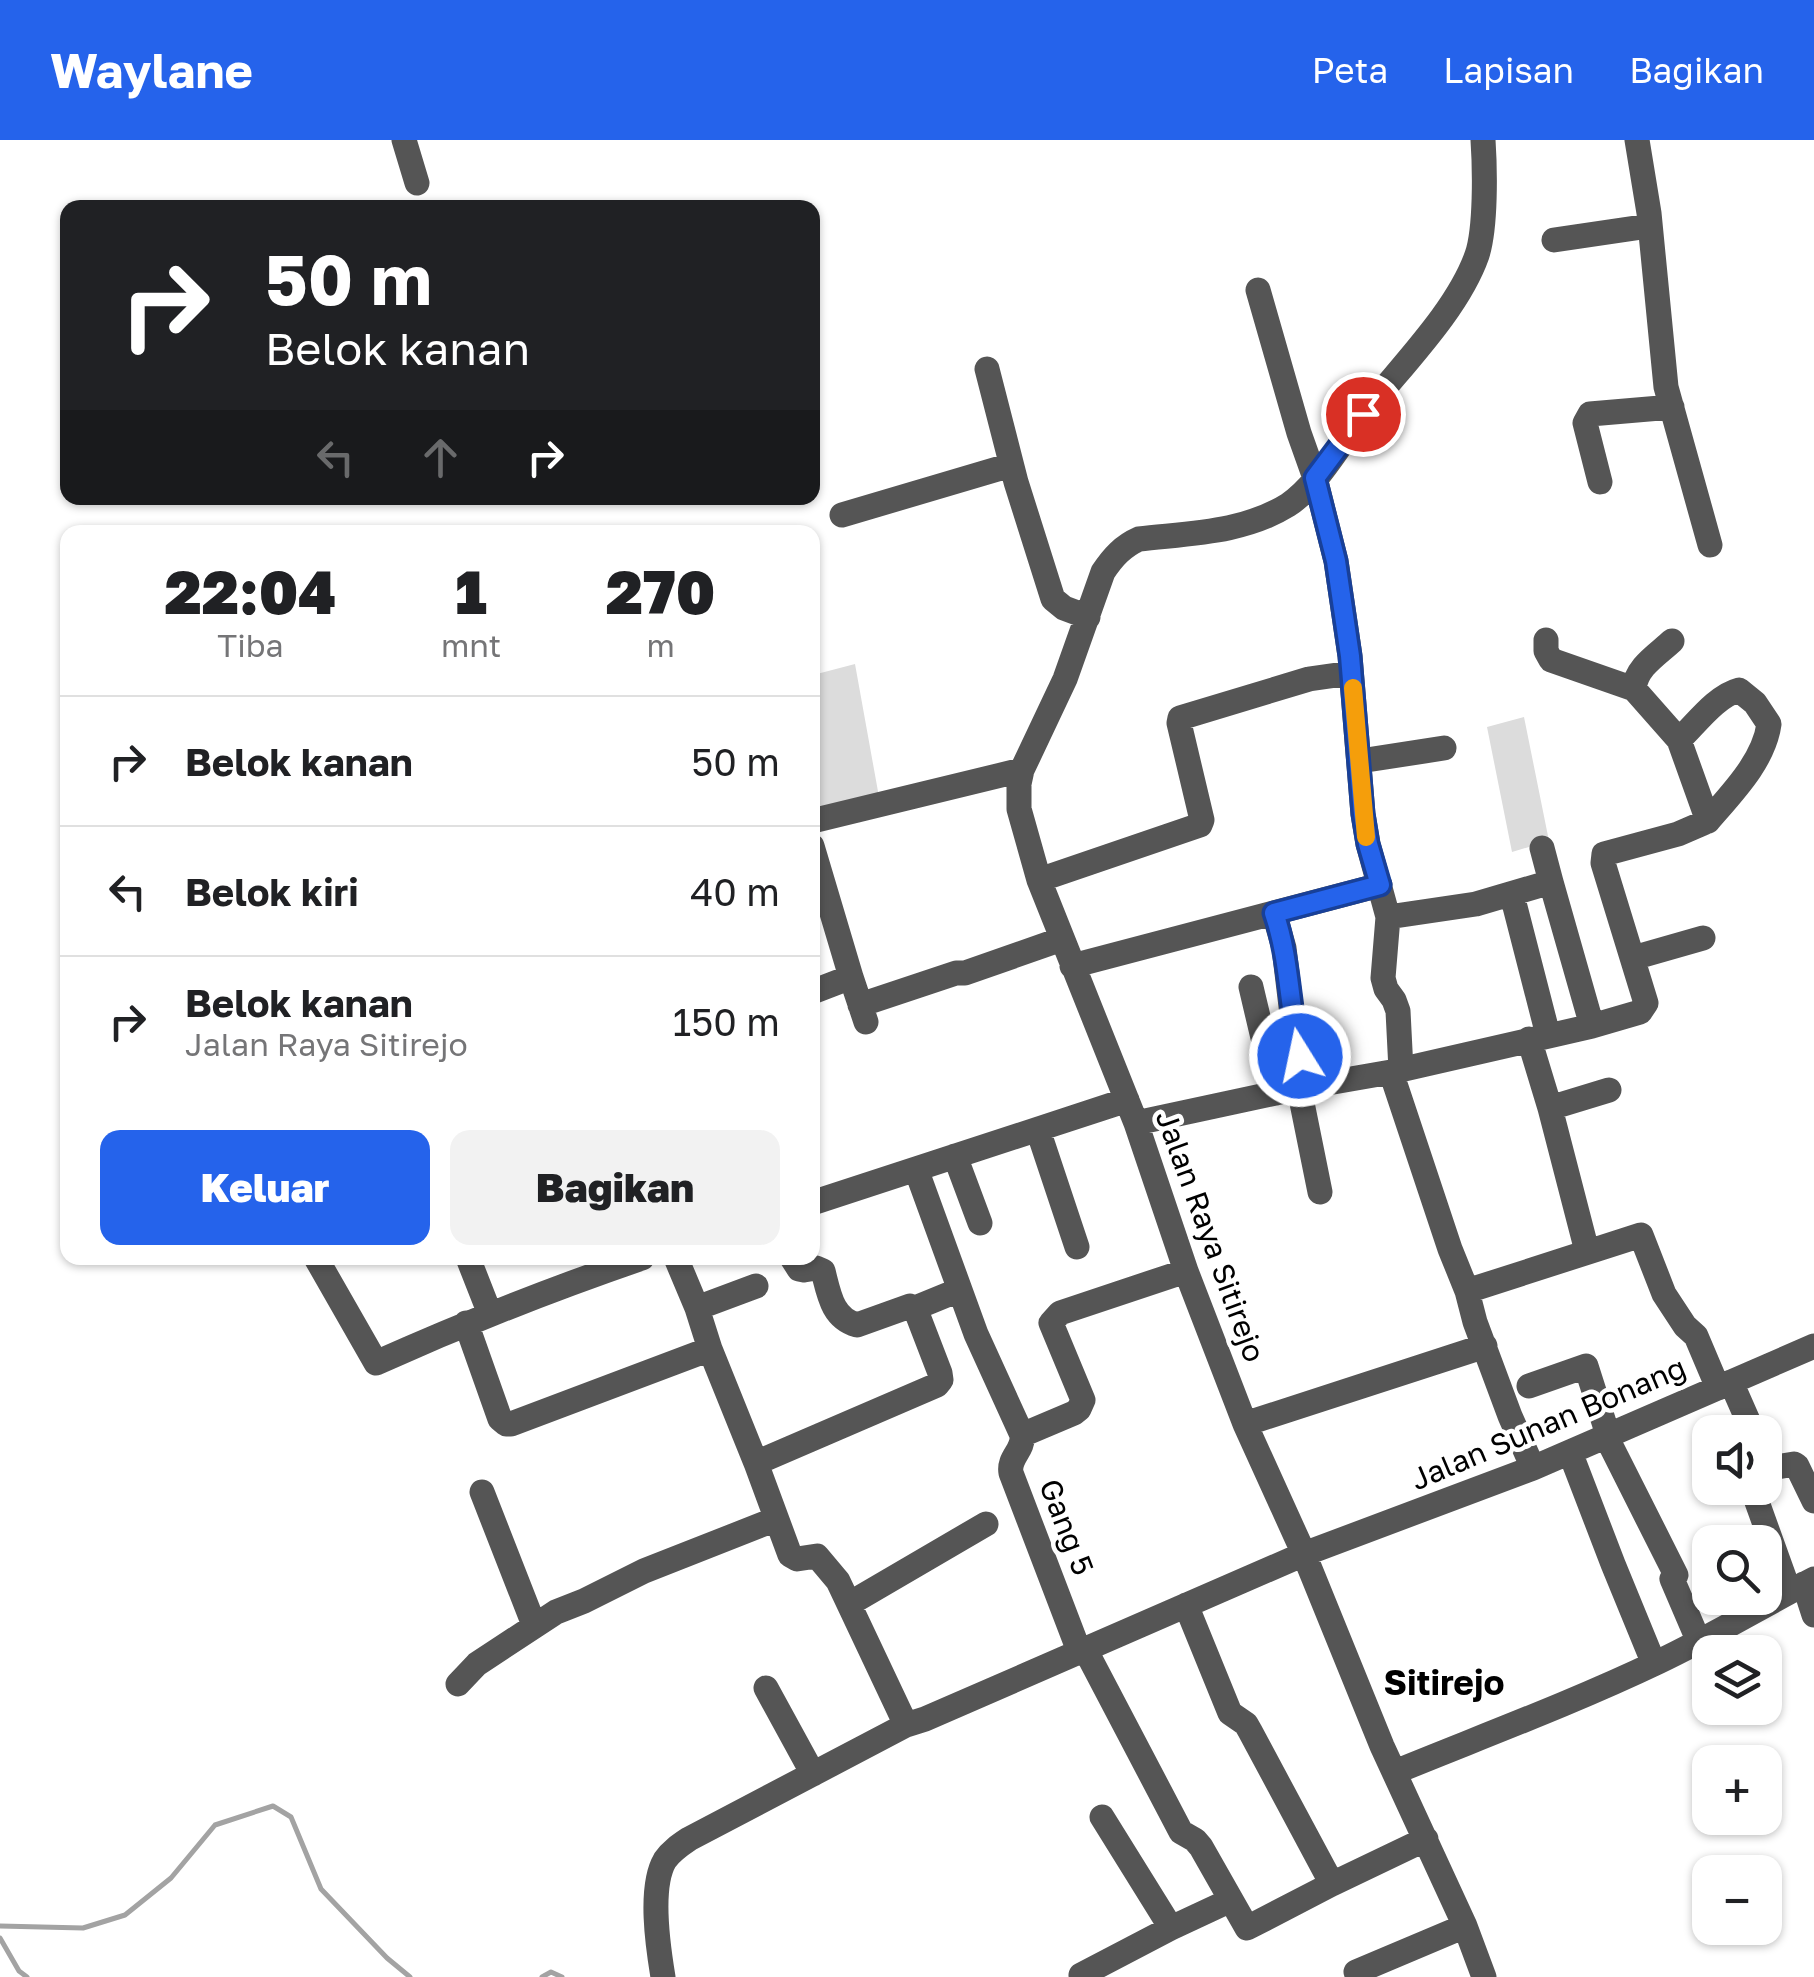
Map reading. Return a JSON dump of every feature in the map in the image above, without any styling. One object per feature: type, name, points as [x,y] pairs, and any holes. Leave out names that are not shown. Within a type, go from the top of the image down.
[{"type":"street","points":[[404,140],[417,183]]},
{"type":"street","name":"Jalan Raya Sitirejo","points":[[1483,140],[1477,254],[1448,310],[1291,504],[1242,526],[1140,539],[1128,544],[1104,572],[1065,678],[1022,770],[1019,809],[1039,880],[1132,1112],[1186,1271],[1245,1424],[1484,1977]]},
{"type":"street","points":[[1636,140],[1666,387],[1710,546]]},
{"type":"street","points":[[1554,240],[1649,226]]},
{"type":"street","points":[[1258,290],[1336,561],[1351,672],[1363,814],[1388,917],[1383,978],[1398,1011],[1396,1071],[1450,1248],[1510,1416],[1533,1468]]},
{"type":"street","points":[[987,369],[1011,464],[1053,599],[1088,618]]},
{"type":"street","points":[[1600,482],[1584,423],[1586,418],[1590,414],[1672,407]]},
{"type":"street","points":[[842,515],[1011,464]]},
{"type":"street","points":[[1546,640],[1551,660],[1634,689],[1679,740],[1708,821]]},
{"type":"street","points":[[1634,689],[1640,670],[1672,641]]},
{"type":"street","points":[[1039,880],[1200,825],[1202,820],[1178,724],[1180,718],[1308,679],[1351,672]]},
{"type":"street","points":[[820,1200],[1038,1130],[1396,1071],[1640,1012],[1646,1003],[1603,864],[1604,854],[1678,834],[1708,821],[1766,744],[1770,724],[1755,703],[1739,690],[1731,692],[1679,740]]},
{"type":"street","points":[[1360,761],[1444,748]]},
{"type":"street","points":[[820,819],[1022,770]]},
{"type":"street","points":[[1542,848],[1592,1026]]},
{"type":"street","points":[[820,873],[863,1014],[956,973],[1062,939]]},
{"type":"street","points":[[1388,917],[1446,910],[1552,882]]},
{"type":"street","points":[[1072,966],[1380,885]]},
{"type":"street","points":[[1512,895],[1550,1108],[1587,1252]]},
{"type":"street","points":[[1274,913],[1284,948],[1293,1024],[1294,1089]]},
{"type":"street","points":[[1633,958],[1703,938]]},
{"type":"street","points":[[820,989],[851,977]]},
{"type":"street","points":[[1250,987],[1294,1089],[1320,1192]]},
{"type":"street","points":[[1550,1108],[1609,1090]]},
{"type":"street","points":[[1038,1130],[1077,1247]]},
{"type":"street","points":[[955,1156],[980,1223]]},
{"type":"street","points":[[916,1170],[959,1290],[1021,1432],[1074,1413],[1082,1405],[1052,1323],[1055,1317],[1186,1271]]},
{"type":"street","points":[[1467,1290],[1641,1235],[1664,1294],[1696,1336],[1743,1415]]},
{"type":"street","points":[[320,1265],[376,1363],[478,1318],[622,1265]]},
{"type":"street","points":[[469,1265],[500,1419],[506,1424],[710,1350]]},
{"type":"street","points":[[679,1265],[790,1554],[797,1559],[818,1556],[838,1582],[906,1725]]},
{"type":"street","points":[[796,1265],[799,1269],[822,1271],[835,1310],[844,1320],[857,1325],[959,1290]]},
{"type":"street","points":[[697,1308],[756,1286]]},
{"type":"street","points":[[756,1463],[936,1385],[940,1374],[915,1308]]},
{"type":"street","points":[[1245,1424],[1485,1346]]},
{"type":"street","name":"Jalan Sunan Bonang","points":[[1304,1554],[1533,1468],[1814,1346]]},
{"type":"street","points":[[1529,1386],[1582,1355],[1607,1436],[1676,1576],[1672,1578],[1696,1635]]},
{"type":"street","name":"Gang 5","points":[[1021,1432],[1021,1448],[1011,1460],[1011,1472],[1082,1650],[1181,1832],[1201,1846],[1231,1900]]},
{"type":"street","points":[[1570,1452],[1654,1664]]},
{"type":"street","points":[[1782,1466],[1797,1466],[1814,1501]]},
{"type":"street","points":[[482,1492],[534,1626]]},
{"type":"street","points":[[1761,1505],[1814,1615]]},
{"type":"street","points":[[458,1684],[477,1664],[556,1612],[644,1571],[776,1518]]},
{"type":"street","points":[[849,1604],[986,1524]]},
{"type":"street","points":[[663,1977],[656,1914],[659,1881],[666,1858],[677,1847],[906,1725],[1304,1554]]},
{"type":"street","points":[[1712,1635],[1802,1585]]},
{"type":"street","points":[[1186,1604],[1230,1713],[1250,1730],[1332,1884]]},
{"type":"street","points":[[1395,1772],[1567,1703],[1692,1645]]},
{"type":"street","points":[[766,1688],[813,1774]]},
{"type":"street","points":[[1102,1817],[1171,1928]]},
{"type":"street","points":[[1081,1975],[1231,1900],[1247,1928],[1426,1839]]},
{"type":"street","points":[[1356,1972],[1465,1926]]},
{"type":"shaded area","points":[[855,664],[879,797],[820,811],[820,673]]},
{"type":"shaded area","points":[[1524,717],[1549,841],[1512,852],[1487,727]]},
{"type":"waterway","points":[[0,1926],[83,1928],[125,1915],[171,1878],[215,1825],[273,1806],[291,1817],[321,1889],[410,1977]]},
{"type":"waterway","points":[[0,1938],[19,1971],[27,1977]]},
{"type":"waterway","points":[[542,1977],[551,1972],[562,1977]]},
{"type":"slow traffic","points":[[1353,688],[1366,837]]},
{"type":"district","name":"Sitirejo","points":[[1444,1682]]},
{"type":"route","points":[[1300,1056],[1284,948],[1274,913],[1380,885],[1363,814],[1350,656],[1336,561],[1315,478],[1363,414]]}]
